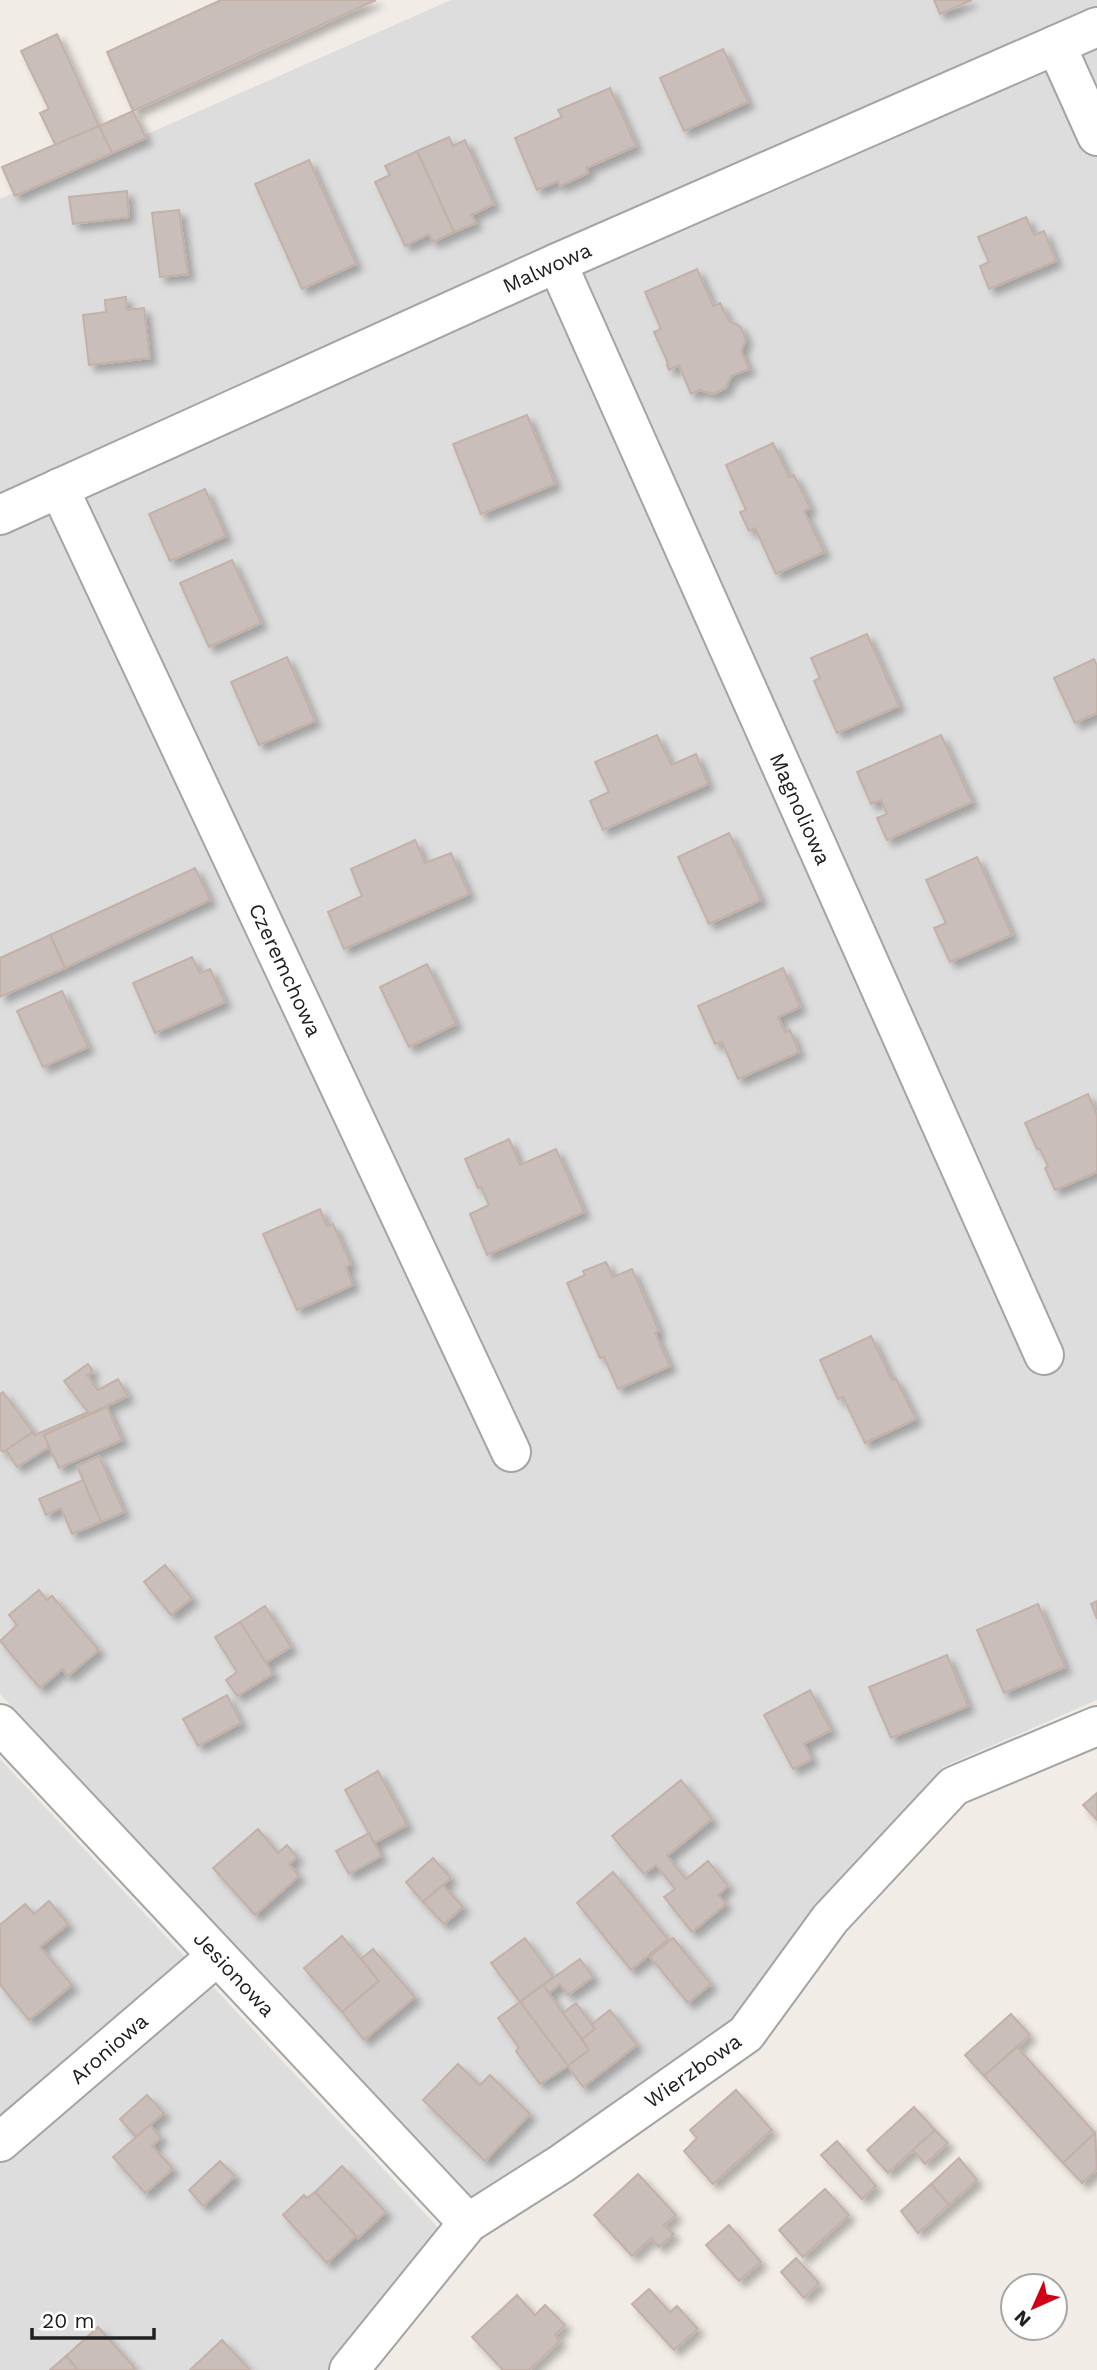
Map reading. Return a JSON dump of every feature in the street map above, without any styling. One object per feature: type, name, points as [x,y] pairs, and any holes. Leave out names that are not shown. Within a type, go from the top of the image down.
[{"type":"street","name":"Malwowa","points":[[0,514],[557,263],[1097,27]]},
{"type":"street","points":[[1056,45],[1097,136]]},
{"type":"street","name":"Magnoliowa","points":[[557,263],[1044,1355]]},
{"type":"street","name":"Czeremchowa","points":[[59,488],[511,1452]]},
{"type":"street","name":"Jesionowa","points":[[0,1724],[468,2223]]},
{"type":"street","name":"Wierzbowa","points":[[349,2370],[468,2223],[561,2164],[746,2034],[830,1919],[954,1786],[1097,1726]]},
{"type":"street","name":"Aroniowa","points":[[0,2141],[217,1956]]},
{"type":"shaded area","points":[[451,0],[1097,0],[1097,1700],[943,1767],[817,1918],[726,2038],[473,2199],[0,1694],[0,199]]},
{"type":"shaded area","points":[[0,1759],[445,2235],[333,2370],[0,2370]]},
{"type":"building","points":[[221,0],[376,0],[133,111],[107,52]]},
{"type":"building","points":[[934,0],[972,0],[940,14]]},
{"type":"building","points":[[57,34],[99,126],[56,146],[40,113],[49,109],[21,51]]},
{"type":"building","points":[[723,49],[748,102],[684,131],[660,78]]},
{"type":"building","points":[[610,88],[636,146],[586,168],[588,173],[560,186],[558,181],[537,190],[515,138],[562,117],[558,110]]},
{"type":"building","points":[[133,111],[146,138],[112,153],[99,126]]},
{"type":"building","points":[[99,126],[112,153],[15,196],[2,167]]},
{"type":"building","points":[[449,137],[453,146],[465,140],[494,204],[471,215],[476,223],[454,232],[417,151]]},
{"type":"building","points":[[417,151],[454,232],[433,242],[429,234],[405,246],[375,182],[390,175],[385,166]]},
{"type":"building","points":[[309,160],[356,264],[302,289],[255,184]]},
{"type":"building","points":[[127,191],[129,217],[73,224],[69,197]]},
{"type":"building","points":[[179,210],[188,274],[160,277],[152,213]]},
{"type":"building","points":[[1026,217],[1034,235],[1044,231],[1056,261],[989,289],[980,266],[989,262],[978,237]]},
{"type":"building","points":[[697,269],[713,306],[720,303],[729,321],[740,326],[746,339],[741,351],[749,369],[731,376],[726,388],[713,394],[700,390],[691,394],[679,365],[669,370],[654,332],[661,329],[645,292]]},
{"type":"building","points":[[126,297],[127,310],[144,308],[150,358],[89,365],[83,315],[106,312],[105,300]]},
{"type":"building","points":[[527,415],[555,484],[481,514],[453,444]]},
{"type":"building","points":[[773,443],[789,477],[794,475],[810,508],[804,511],[824,552],[776,574],[755,528],[749,531],[740,512],[746,510],[726,465]]},
{"type":"building","points":[[205,489],[226,536],[170,561],[149,514]]},
{"type":"building","points":[[232,560],[261,623],[209,647],[180,583]]},
{"type":"building","points":[[867,634],[899,706],[837,733],[814,681],[820,678],[811,658]]},
{"type":"building","points":[[287,657],[315,721],[259,745],[231,682]]},
{"type":"building","points":[[1094,659],[1097,666],[1097,713],[1075,723],[1054,678]]},
{"type":"building","points":[[657,735],[671,765],[696,754],[708,784],[603,830],[590,801],[609,792],[595,762]]},
{"type":"building","points":[[941,735],[972,802],[887,840],[877,818],[887,814],[881,800],[871,804],[857,772]]},
{"type":"building","points":[[729,833],[761,900],[709,924],[678,857]]},
{"type":"building","points":[[415,840],[425,863],[451,853],[469,894],[344,949],[328,912],[362,896],[351,869]]},
{"type":"building","points":[[977,857],[1012,935],[950,962],[934,928],[946,923],[926,880]]},
{"type":"building","points":[[195,868],[210,900],[65,968],[50,935]]},
{"type":"building","points":[[50,935],[65,968],[0,997],[0,958]]},
{"type":"building","points":[[192,957],[200,973],[210,969],[225,1002],[155,1033],[133,983]]},
{"type":"building","points":[[427,964],[456,1024],[409,1047],[380,987]]},
{"type":"building","points":[[783,968],[800,1007],[778,1017],[785,1032],[790,1030],[799,1052],[738,1079],[722,1042],[715,1044],[698,1006]]},
{"type":"building","points":[[62,991],[88,1047],[43,1067],[17,1011]]},
{"type":"building","points":[[1088,1094],[1097,1115],[1097,1172],[1055,1190],[1045,1168],[1048,1166],[1025,1123]]},
{"type":"building","points":[[509,1139],[520,1165],[556,1149],[584,1212],[487,1255],[470,1214],[489,1205],[465,1159]]},
{"type":"building","points":[[320,1209],[327,1226],[333,1224],[351,1264],[346,1267],[353,1285],[297,1310],[263,1234]]},
{"type":"building","points":[[606,1262],[613,1277],[632,1269],[659,1331],[655,1333],[670,1366],[618,1389],[604,1357],[600,1358],[567,1283],[585,1275],[583,1271]]},
{"type":"building","points":[[871,1336],[892,1380],[896,1379],[916,1419],[865,1443],[843,1397],[838,1399],[820,1360]]},
{"type":"building","points":[[88,1364],[93,1371],[87,1375],[98,1390],[118,1379],[128,1396],[44,1435],[49,1447],[17,1467],[6,1450],[33,1432],[35,1435],[88,1412],[64,1381]]},
{"type":"building","points":[[3,1392],[33,1432],[3,1452],[0,1449],[0,1394]]},
{"type":"building","points":[[107,1407],[122,1440],[59,1468],[44,1435]]},
{"type":"building","points":[[99,1456],[124,1512],[101,1522],[77,1466]]},
{"type":"building","points":[[83,1480],[101,1522],[72,1534],[61,1508],[46,1515],[39,1499]]},
{"type":"building","points":[[165,1565],[192,1598],[171,1615],[144,1582]]},
{"type":"building","points":[[39,1590],[47,1600],[52,1596],[99,1650],[68,1676],[62,1669],[40,1688],[0,1641],[17,1625],[9,1615]]},
{"type":"building","points":[[1097,1601],[1097,1619],[1091,1604]]},
{"type":"building","points":[[1038,1604],[1065,1667],[1004,1693],[977,1630]]},
{"type":"building","points":[[265,1606],[291,1647],[265,1663],[240,1622]]},
{"type":"building","points":[[240,1622],[273,1674],[237,1696],[226,1680],[237,1672],[215,1637]]},
{"type":"building","points":[[947,1655],[968,1706],[891,1738],[869,1687]]},
{"type":"building","points":[[810,1690],[831,1730],[804,1744],[812,1759],[793,1769],[764,1715]]},
{"type":"building","points":[[227,1695],[241,1723],[198,1746],[183,1719]]},
{"type":"building","points":[[378,1771],[407,1825],[374,1843],[345,1790]]},
{"type":"building","points":[[681,1780],[712,1819],[667,1856],[686,1879],[708,1861],[728,1886],[718,1895],[726,1904],[692,1932],[664,1897],[675,1889],[656,1865],[644,1874],[612,1836]]},
{"type":"building","points":[[1097,1793],[1097,1820],[1083,1805]]},
{"type":"building","points":[[258,1829],[278,1853],[287,1845],[297,1857],[289,1864],[299,1876],[255,1915],[213,1868]]},
{"type":"building","points":[[369,1833],[381,1856],[349,1874],[336,1851]]},
{"type":"building","points":[[433,1858],[451,1878],[423,1902],[406,1882]]},
{"type":"building","points":[[613,1872],[668,1939],[631,1970],[577,1903]]},
{"type":"building","points":[[443,1885],[463,1907],[444,1924],[423,1902]]},
{"type":"building","points":[[49,1901],[68,1924],[40,1947],[72,1985],[29,2020],[0,1985],[0,1925],[25,1904],[34,1914]]},
{"type":"building","points":[[342,1936],[379,1981],[342,2012],[304,1968]]},
{"type":"building","points":[[525,1938],[553,1977],[520,2002],[491,1963]]},
{"type":"building","points":[[673,1938],[711,1984],[688,2003],[650,1957]]},
{"type":"building","points":[[373,1949],[415,1997],[364,2040],[342,2012],[379,1981],[361,1959]]},
{"type":"building","points":[[580,1959],[593,1977],[568,1995],[560,1984],[549,1993],[543,1985]]},
{"type":"building","points":[[543,1985],[589,2050],[568,2066],[520,2002]]},
{"type":"building","points":[[520,2002],[568,2066],[540,2084],[516,2051],[519,2048],[498,2018]]},
{"type":"building","points":[[576,2003],[595,2029],[582,2039],[563,2013]]},
{"type":"building","points":[[610,2010],[637,2045],[583,2087],[568,2066],[589,2050],[582,2039],[595,2029],[592,2024]]},
{"type":"building","points":[[1011,2014],[1030,2035],[984,2076],[965,2055]]},
{"type":"building","points":[[1017,2047],[1095,2133],[1063,2163],[984,2076]]},
{"type":"building","points":[[458,2064],[480,2085],[490,2075],[530,2114],[485,2161],[423,2100]]},
{"type":"building","points":[[736,2090],[772,2130],[713,2184],[684,2151],[697,2138],[690,2130]]},
{"type":"building","points":[[147,2095],[164,2113],[136,2137],[120,2119]]},
{"type":"building","points":[[914,2107],[935,2130],[888,2173],[867,2150]]},
{"type":"building","points":[[150,2125],[161,2138],[152,2146],[173,2169],[145,2193],[113,2157]]},
{"type":"building","points":[[935,2130],[948,2143],[925,2164],[913,2150]]},
{"type":"building","points":[[1095,2133],[1097,2169],[1082,2183],[1063,2163]]},
{"type":"building","points":[[837,2141],[876,2186],[862,2199],[821,2155]]},
{"type":"building","points":[[959,2158],[977,2180],[949,2205],[931,2184]]},
{"type":"building","points":[[220,2161],[235,2176],[203,2206],[189,2190]]},
{"type":"building","points":[[342,2166],[386,2212],[358,2238],[315,2192]]},
{"type":"building","points":[[638,2174],[676,2215],[664,2225],[674,2234],[659,2247],[651,2238],[632,2256],[594,2215]]},
{"type":"building","points":[[931,2184],[949,2205],[918,2233],[901,2211]]},
{"type":"building","points":[[825,2189],[849,2215],[803,2257],[779,2230]]},
{"type":"building","points":[[315,2192],[356,2236],[327,2263],[283,2215],[304,2195],[307,2198]]},
{"type":"building","points":[[729,2225],[761,2262],[739,2281],[706,2245]]},
{"type":"building","points":[[796,2258],[819,2283],[804,2298],[781,2272]]},
{"type":"building","points":[[649,2289],[670,2312],[677,2306],[698,2329],[674,2350],[632,2304]]},
{"type":"building","points":[[517,2295],[535,2315],[545,2305],[565,2325],[555,2335],[560,2341],[529,2370],[503,2370],[472,2337]]},
{"type":"building","points":[[98,2327],[135,2368],[133,2370],[78,2370],[66,2356]]},
{"type":"building","points":[[222,2340],[250,2370],[190,2370]]},
{"type":"building","points":[[66,2356],[78,2370],[50,2370]]}]
